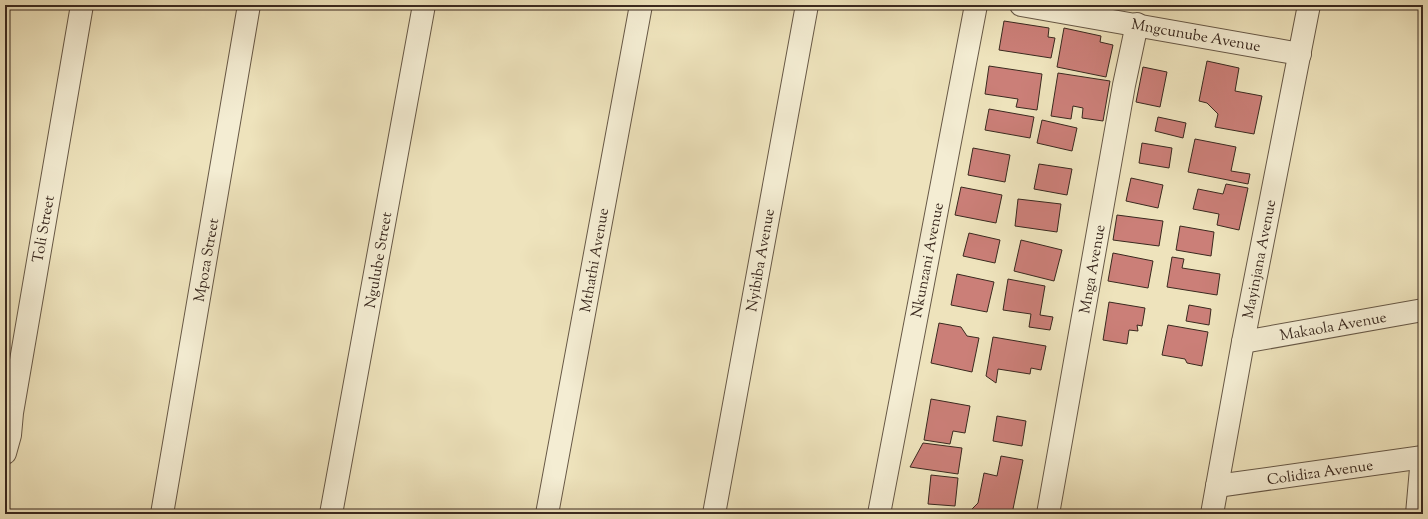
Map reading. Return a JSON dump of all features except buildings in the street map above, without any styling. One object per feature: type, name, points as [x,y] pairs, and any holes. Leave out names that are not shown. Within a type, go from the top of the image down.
[{"type":"street","name":"Toli Street","points":[[5,453],[10,435],[12,412],[82,5]]},
{"type":"street","name":"Mpoza Street","points":[[162,514],[249,5]]},
{"type":"street","name":"Ngulube Street","points":[[331,514],[424,5]]},
{"type":"street","name":"Mthathi Avenue","points":[[547,514],[641,5]]},
{"type":"street","name":"Nyibiba Avenue","points":[[714,514],[807,5]]},
{"type":"street","name":"Nkunzani Avenue","points":[[879,514],[976,5]]},
{"type":"street","name":"Mngcunube Avenue","points":[[1021,5],[1137,24],[1300,54]]},
{"type":"street","name":"Mayinjana Avenue","points":[[1212,514],[1243,342],[1309,5]]},
{"type":"street","name":"Mnga Avenue","points":[[1048,514],[1124,85],[1137,24]]},
{"type":"street","name":"Makaola Avenue","points":[[1243,342],[1423,310]]},
{"type":"street","name":"Colidiza Avenue","points":[[1217,486],[1423,457]]},
{"type":"street","points":[[1417,514],[1423,457]]}]
